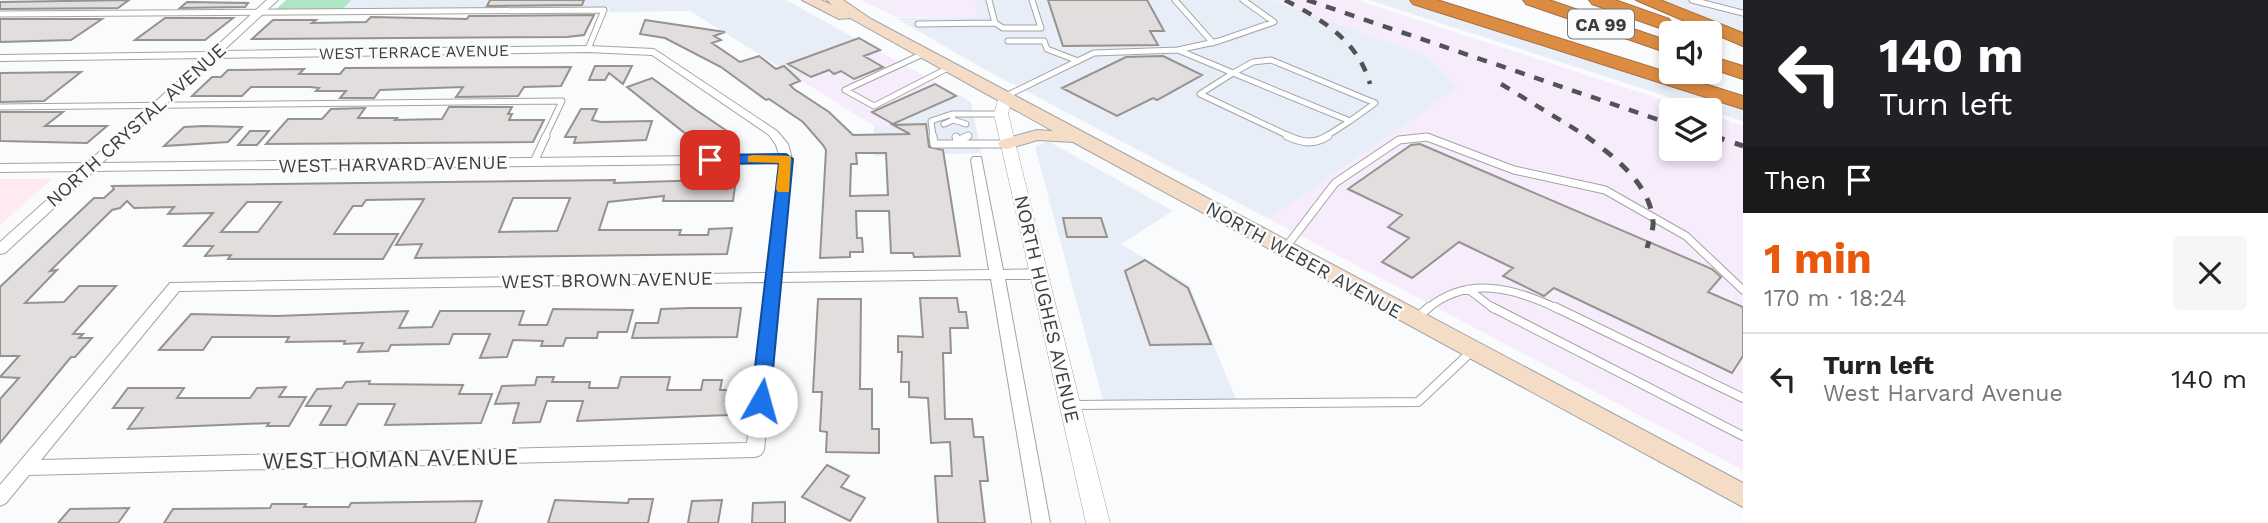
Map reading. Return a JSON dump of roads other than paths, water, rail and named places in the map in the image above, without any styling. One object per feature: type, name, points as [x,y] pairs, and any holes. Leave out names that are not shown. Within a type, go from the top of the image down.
[{"type":"highway","points":[[1419,0],[1743,103]]},
{"type":"highway","points":[[1465,0],[1659,66]]},
{"type":"highway","name":"CA 99","points":[[1532,0],[1659,44]]},
{"type":"highway","name":"CA 99","points":[[1571,0],[1659,30]]},
{"type":"highway","points":[[1598,0],[1659,22]]},
{"type":"highway","points":[[1645,0],[1743,40]]},
{"type":"highway","points":[[1722,44],[1743,52]]},
{"type":"highway","points":[[1722,51],[1743,58]]},
{"type":"highway","points":[[1722,66],[1743,73]]},
{"type":"highway","points":[[1715,84],[1743,93]]},
{"type":"main road","name":"NORTH WEBER AVENUE","points":[[809,0],[836,14],[866,22]]},
{"type":"main road","name":"NORTH WEBER AVENUE","points":[[839,1],[866,22],[1743,496]]},
{"type":"main road","points":[[1007,144],[1047,134],[1081,138]]},
{"type":"street","name":"NORTH CRYSTAL AVENUE","points":[[0,250],[273,0]]},
{"type":"street","name":"WEST TERRACE AVENUE","points":[[0,58],[588,49],[654,52],[774,133],[782,144],[786,159]]},
{"type":"street","name":"NORTH HUGHES AVENUE","points":[[1006,96],[1001,114],[1007,144],[1098,523]]},
{"type":"street","name":"WEST HARVARD AVENUE","points":[[0,168],[786,159]]},
{"type":"street","points":[[775,278],[786,159]]},
{"type":"street","points":[[977,160],[1041,523]]},
{"type":"street","name":"WEST BROWN AVENUE","points":[[26,468],[175,286],[1040,274]]},
{"type":"street","name":"WEST HOMAN AVENUE","points":[[26,468],[755,450],[775,278]]},
{"type":"street","points":[[0,498],[26,468]]},
{"type":"lane","points":[[989,0],[995,23]]},
{"type":"lane","points":[[1032,0],[1047,49],[1078,61]]},
{"type":"lane","points":[[1175,0],[1213,43]]},
{"type":"lane","points":[[1006,96],[1094,53],[1178,50],[1213,43],[1274,22],[1243,0]]},
{"type":"lane","points":[[1692,0],[1743,13]]},
{"type":"lane","points":[[0,14],[604,10],[588,49]]},
{"type":"lane","points":[[918,24],[995,23],[1003,28],[1041,28]]},
{"type":"lane","points":[[1009,41],[1044,41]]},
{"type":"lane","points":[[1178,50],[1350,121]]},
{"type":"lane","points":[[925,53],[845,90],[874,106],[951,67]]},
{"type":"lane","points":[[1259,60],[1271,60],[1375,103],[1350,121],[1310,144],[1201,97],[1200,94],[1259,60]]},
{"type":"lane","points":[[0,107],[562,101],[534,162]]},
{"type":"lane","points":[[1001,114],[930,121],[934,144],[957,141],[1007,144]]},
{"type":"lane","points":[[953,119],[966,124]]},
{"type":"lane","points":[[944,124],[953,119]]},
{"type":"lane","points":[[946,137],[957,141],[968,136]]},
{"type":"lane","points":[[1284,249],[1335,183],[1399,140],[1427,136],[1514,170],[1575,181],[1605,190],[1686,236],[1743,290]]},
{"type":"lane","points":[[1415,320],[1437,299],[1468,288],[1501,286],[1528,294],[1743,398]]},
{"type":"lane","points":[[1468,288],[1496,310],[1743,436]]},
{"type":"lane","points":[[1070,405],[1418,402],[1472,350]]},
{"type":"railway","points":[[1285,0],[1337,33],[1357,56],[1370,84]]},
{"type":"railway","points":[[1307,0],[1659,120]]},
{"type":"railway","points":[[1501,84],[1588,137]]},
{"type":"railway","points":[[1586,136],[1628,172],[1645,194],[1653,221],[1647,248]]},
{"type":"railway","points":[[1722,139],[1743,146]]}]
